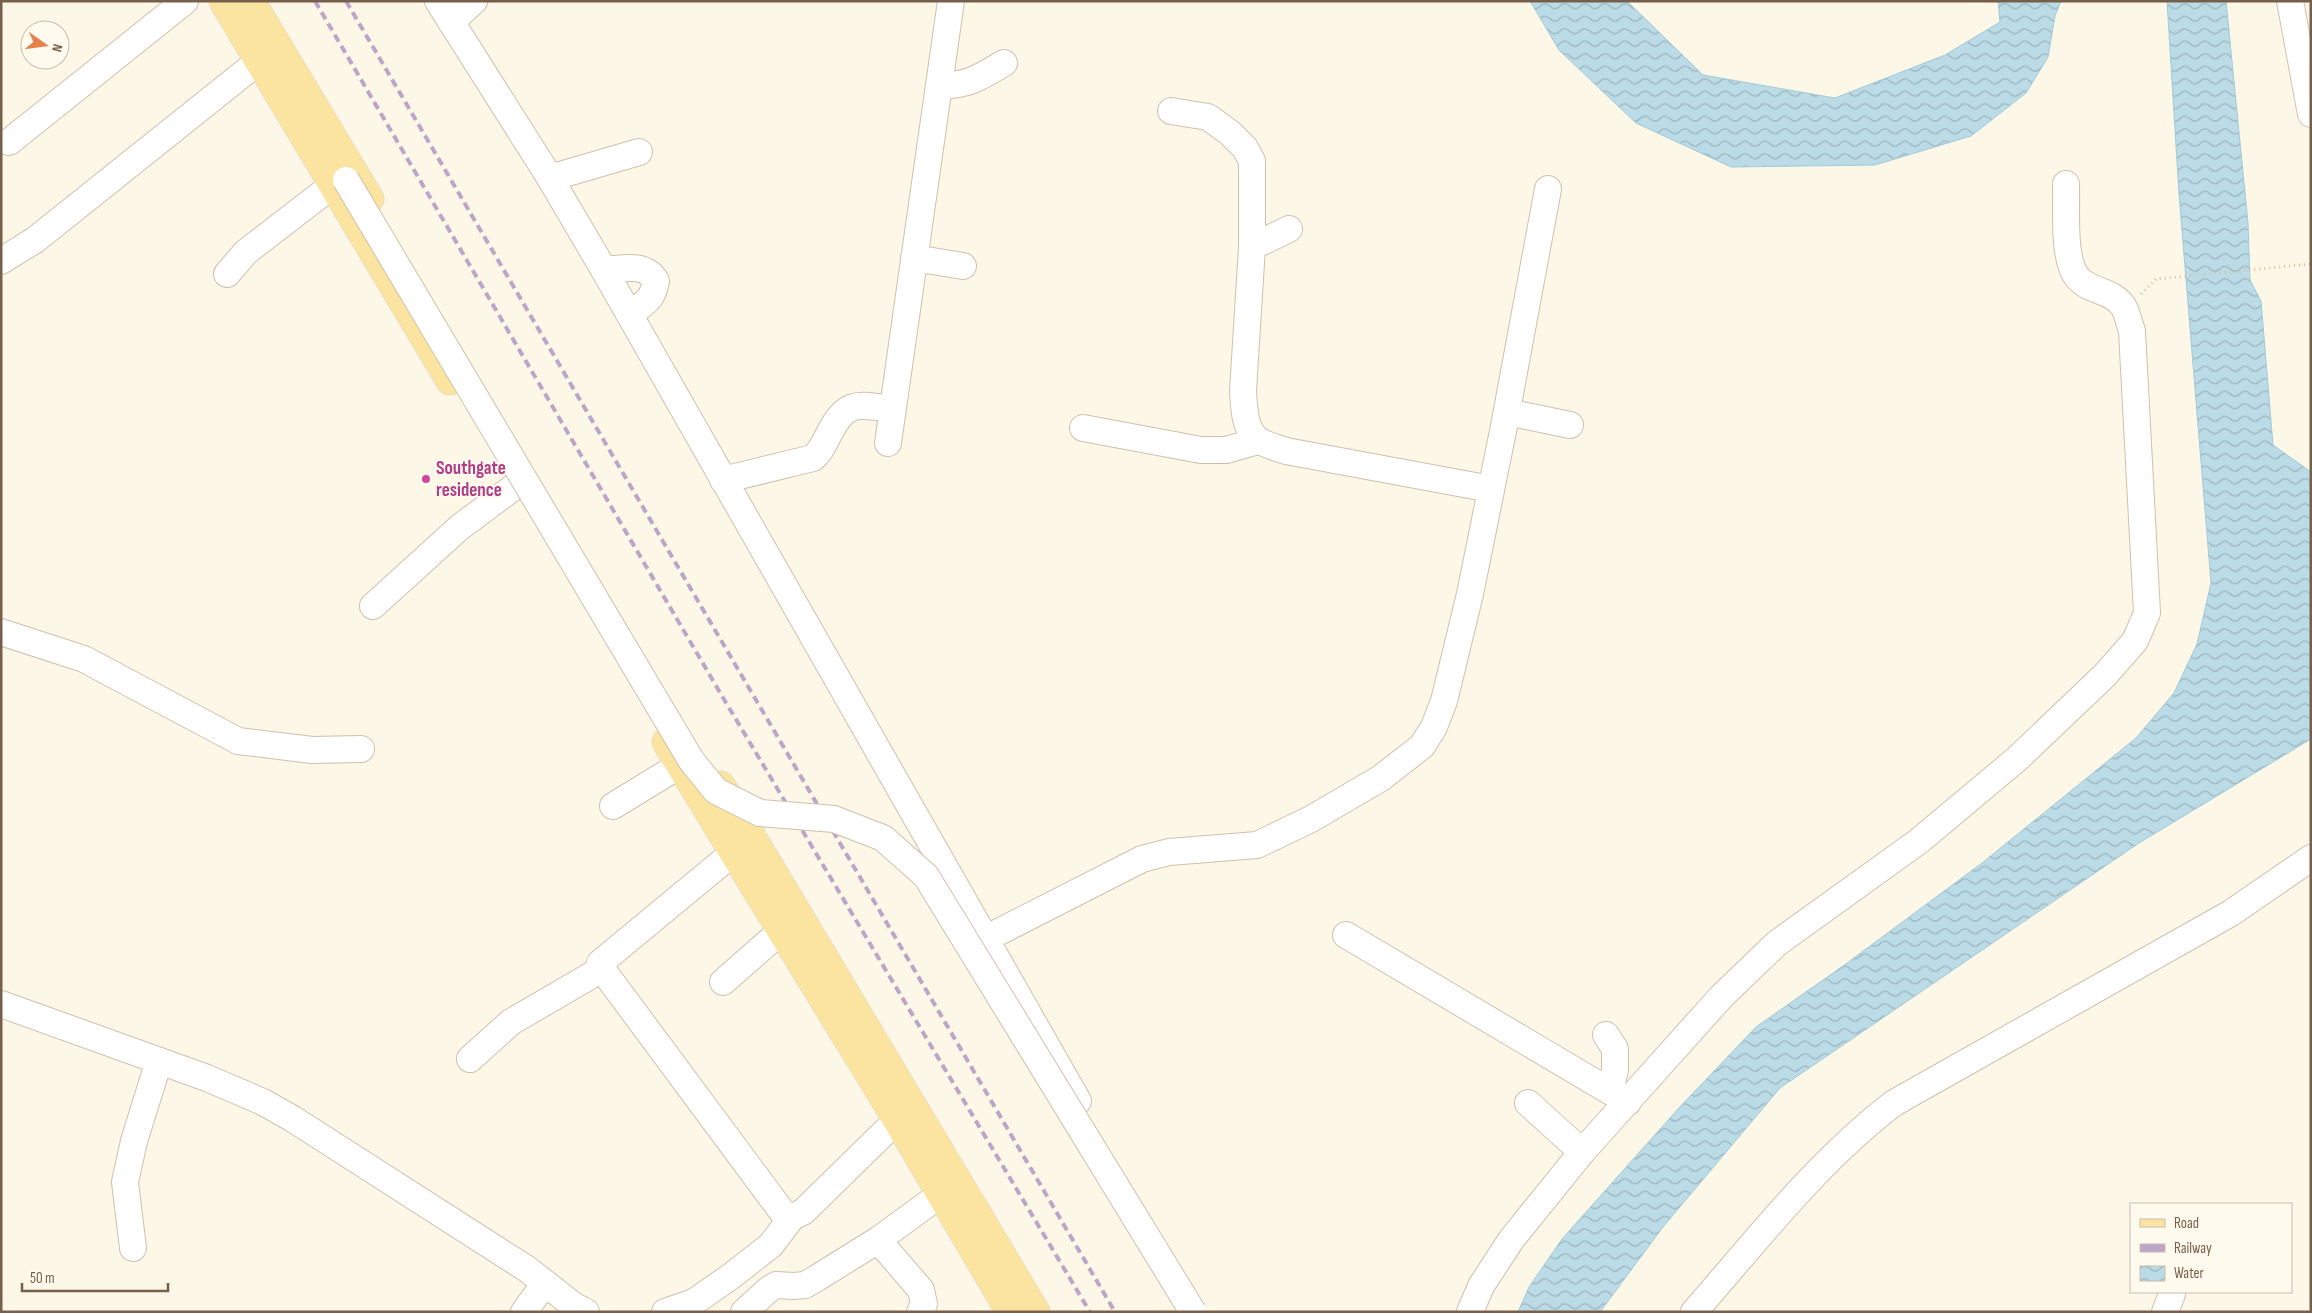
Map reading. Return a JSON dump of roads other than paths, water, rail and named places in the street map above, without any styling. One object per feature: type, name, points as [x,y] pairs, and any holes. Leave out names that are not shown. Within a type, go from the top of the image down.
[{"type":"main road","points":[[223,1],[259,61],[334,169],[950,1189],[1010,1312]]},
{"type":"main road","points":[[251,1],[334,169],[514,487],[733,854],[897,1120],[950,1189],[1036,1312]]},
{"type":"street","points":[[9,142],[185,1]]},
{"type":"street","points":[[474,1],[444,12],[550,178],[604,270],[1198,1312]]},
{"type":"street","points":[[888,443],[951,1]]},
{"type":"street","points":[[2290,1],[2311,114]]},
{"type":"street","points":[[1,261],[35,240],[259,61]]},
{"type":"street","points":[[939,86],[972,82],[1004,63]]},
{"type":"street","points":[[1171,111],[1208,117],[1230,132],[1245,148],[1252,161],[1252,247],[1243,391],[1247,420],[1250,430],[1258,441],[1286,451],[1491,489]]},
{"type":"street","points":[[550,178],[639,152]]},
{"type":"street","points":[[227,274],[246,252],[334,169],[691,760],[716,791],[760,813],[834,819],[883,838],[926,876],[1193,1312]]},
{"type":"street","points":[[1470,1312],[1481,1286],[1511,1240],[1582,1152],[1619,1096],[1776,944],[1919,841],[2018,758],[2105,675],[2135,641],[2147,613],[2132,331],[2122,305],[2106,293],[2088,287],[2076,277],[2069,262],[2066,184]]},
{"type":"street","points":[[985,939],[1142,859],[1169,852],[1257,845],[1312,819],[1381,778],[1422,746],[1434,726],[1444,701],[1470,594],[1507,412],[1548,188]]},
{"type":"street","points":[[1252,247],[1289,229]]},
{"type":"street","points":[[914,258],[963,266]]},
{"type":"street","points":[[604,270],[645,269],[652,273],[656,281],[654,293],[645,303],[629,314]]},
{"type":"street","points":[[723,480],[813,458],[822,449],[838,417],[847,408],[862,405],[892,410]]},
{"type":"street","points":[[1507,412],[1570,425]]},
{"type":"street","points":[[1083,428],[1201,450],[1226,450],[1258,441]]},
{"type":"street","points":[[372,606],[460,527],[514,487]]},
{"type":"street","points":[[1,632],[84,659],[238,741],[312,750],[361,749]]},
{"type":"street","points":[[613,806],[680,765]]},
{"type":"street","points":[[733,854],[600,963],[602,969],[783,1213],[792,1217]]},
{"type":"street","points":[[1694,1312],[1830,1159],[1862,1128],[1894,1103],[2232,913],[2311,858]]},
{"type":"street","points":[[723,982],[781,931]]},
{"type":"street","points":[[1346,935],[1619,1096]]},
{"type":"street","points":[[470,1059],[511,1022],[602,969]]},
{"type":"street","points":[[1,1004],[159,1061],[263,1102],[293,1119],[527,1269],[586,1312]]},
{"type":"street","points":[[1606,1035],[1615,1049],[1615,1070],[1619,1096]]},
{"type":"street","points":[[134,1248],[125,1182],[134,1141],[159,1061]]},
{"type":"street","points":[[1528,1103],[1582,1152]]},
{"type":"street","points":[[666,1312],[694,1302],[771,1245],[792,1217],[803,1212],[897,1120]]},
{"type":"street","points":[[744,1312],[776,1285],[805,1285],[878,1240],[950,1189]]},
{"type":"street","points":[[878,1240],[921,1290],[924,1304],[920,1312]]},
{"type":"street","points":[[524,1312],[545,1283]]},
{"type":"water","points":[[1530,1],[1627,1],[1703,75],[1835,98],[1945,55],[2000,22],[1998,1],[2061,1],[2055,16],[2048,57],[2026,93],[1971,136],[1875,165],[1731,167],[1636,123],[1559,50]]},
{"type":"water","points":[[2167,1],[2226,1],[2248,223],[2250,280],[2261,301],[2273,445],[2311,472],[2311,739],[2139,843],[1780,1088],[1663,1227],[1600,1312],[1518,1312],[1529,1287],[1562,1239],[1677,1110],[1756,1027],[1843,966],[1982,863],[2136,738],[2174,693],[2197,644],[2211,583],[2179,194]]},
{"type":"railway","points":[[315,1],[722,696],[1090,1312]]},
{"type":"railway","points":[[346,1],[1115,1312]]},
{"type":"place","name":"Southgate residence","points":[[426,479]]}]
